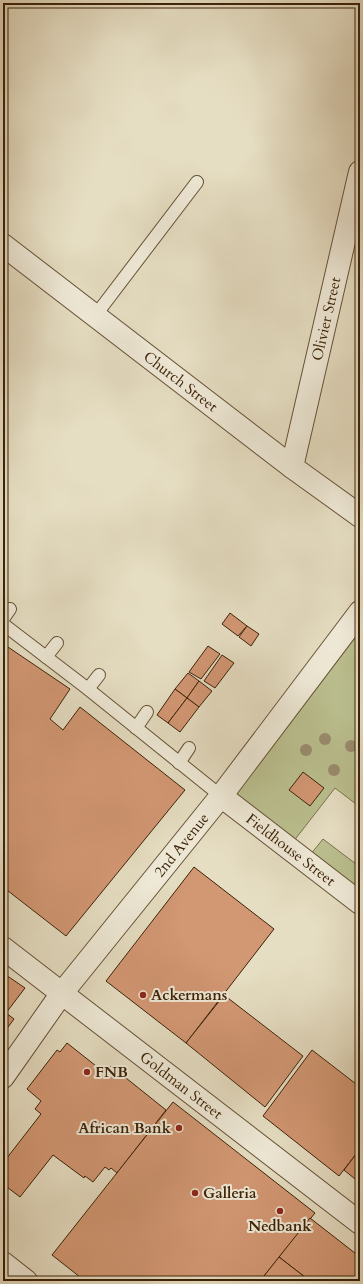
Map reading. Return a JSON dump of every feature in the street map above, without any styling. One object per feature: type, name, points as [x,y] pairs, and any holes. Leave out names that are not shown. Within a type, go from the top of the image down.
[{"type":"street","name":"Olivier Street","points":[[292,467],[360,172]]},
{"type":"street","name":"Church Street","points":[[3,245],[292,467],[360,516]]},
{"type":"street","name":"2nd Avenue","points":[[3,1077],[62,993],[221,796],[360,612]]},
{"type":"street","name":"Fieldhouse Street","points":[[221,796],[360,903]]},
{"type":"street","name":"Goldman Street","points":[[3,948],[360,1223]]},
{"type":"street","points":[[3,1263],[26,1281]]},
{"type":"lane","points":[[95,316],[197,182]]},
{"type":"lane","points":[[3,619],[10,608]]},
{"type":"lane","points":[[3,624],[88,689],[221,796]]},
{"type":"lane","points":[[46,657],[57,643]]},
{"type":"lane","points":[[88,689],[99,675]]},
{"type":"lane","points":[[136,728],[148,712]]},
{"type":"lane","points":[[179,763],[189,748]]},
{"type":"green space","points":[[360,625],[360,807],[335,788],[293,842],[231,795]]},
{"type":"green space","points":[[323,839],[360,867],[360,894],[310,855]]},
{"type":"building","points":[[230,613],[247,626],[238,636],[222,624]]},
{"type":"building","points":[[247,626],[259,634],[251,646],[239,637]]},
{"type":"building","points":[[5,645],[70,689],[50,719],[63,730],[80,707],[185,790],[66,936],[3,887],[3,647]]},
{"type":"building","points":[[208,646],[220,654],[201,679],[189,672]]},
{"type":"building","points":[[222,655],[234,663],[215,688],[204,681]]},
{"type":"building","points":[[188,673],[199,681],[187,698],[175,689]]},
{"type":"building","points":[[199,681],[212,691],[199,707],[187,698]]},
{"type":"building","points":[[175,689],[187,698],[168,723],[157,715]]},
{"type":"building","points":[[187,698],[199,707],[180,732],[168,723]]},
{"type":"building","points":[[303,772],[324,788],[310,806],[289,790]]},
{"type":"building","points":[[194,867],[274,929],[186,1043],[106,981]]},
{"type":"building","points":[[3,973],[25,988],[6,1013],[14,1019],[3,1034]]},
{"type":"building","points":[[224,995],[303,1056],[265,1107],[186,1043]]},
{"type":"building","points":[[67,1043],[105,1073],[111,1066],[166,1110],[117,1173],[111,1168],[109,1170],[105,1167],[93,1182],[85,1176],[84,1178],[53,1155],[20,1197],[3,1184],[3,1163],[41,1114],[35,1109],[41,1101],[27,1089],[57,1050],[60,1052]]},
{"type":"building","points":[[312,1050],[360,1087],[360,1149],[339,1176],[263,1116]]},
{"type":"building","name":"Galleria","points":[[173,1102],[315,1213],[260,1281],[85,1281],[52,1255]]},
{"type":"building","points":[[360,1149],[360,1183],[344,1170]]},
{"type":"building","points":[[310,1218],[360,1257],[360,1281],[310,1281],[279,1257]]},
{"type":"building","points":[[279,1257],[310,1281],[260,1281]]},
{"type":"place","name":"Ackermans","points":[[143,995]]},
{"type":"place","name":"FNB","points":[[87,1072]]},
{"type":"place","name":"African Bank","points":[[179,1128]]},
{"type":"place","name":"Galleria","points":[[195,1193]]},
{"type":"place","name":"Nedbank","points":[[280,1211]]}]
